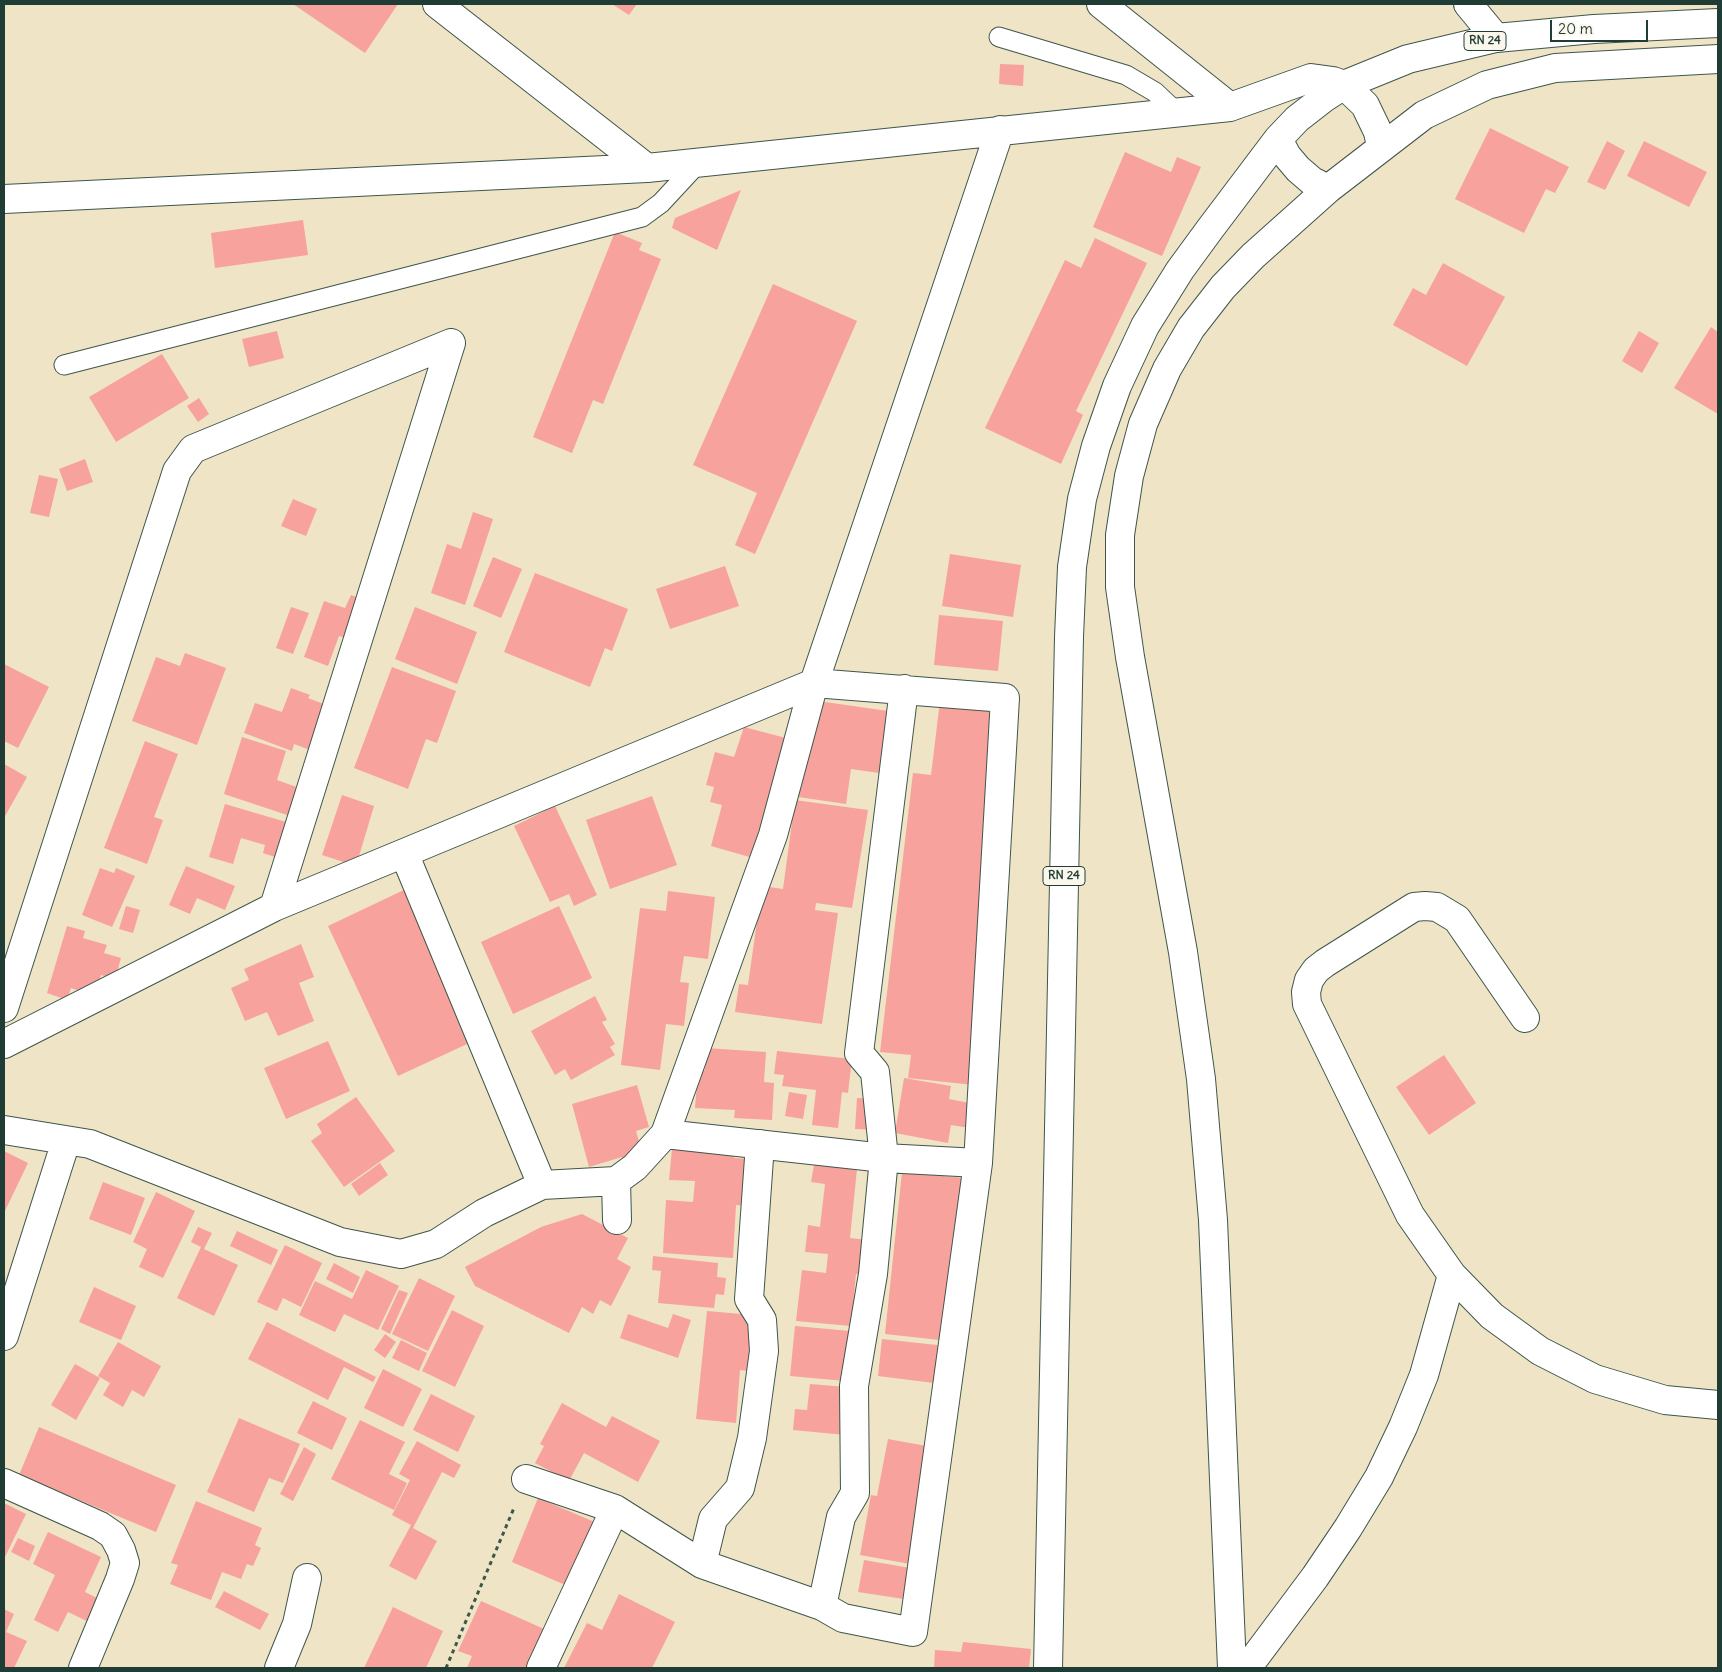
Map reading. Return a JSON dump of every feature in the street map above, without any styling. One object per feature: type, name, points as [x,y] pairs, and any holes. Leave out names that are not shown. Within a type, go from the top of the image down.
[{"type":"street","points":[[437,4],[647,168]]},
{"type":"street","points":[[1101,4],[1230,106]]},
{"type":"street","points":[[1468,4],[1496,38]]},
{"type":"street","name":"RN 24","points":[[1048,1668],[1072,567],[1081,509],[1096,446],[1117,386],[1145,326],[1180,270],[1278,139],[1304,114],[1344,85],[1408,59],[1496,38],[1594,29],[1718,23]]},
{"type":"street","points":[[1232,1668],[1214,1230],[1201,1079],[1184,952],[1130,657],[1120,587],[1120,535],[1128,476],[1143,424],[1167,369],[1191,328],[1223,287],[1253,256],[1328,189],[1424,114],[1454,98],[1487,85],[1520,75],[1555,68],[1718,58]]},
{"type":"street","points":[[4,199],[647,168],[1230,106],[1311,78],[1333,81],[1344,85],[1355,94],[1369,112],[1378,132],[1381,146]]},
{"type":"street","points":[[4,1130],[90,1144],[340,1242],[401,1254],[436,1244],[484,1213],[542,1185],[616,1182],[635,1167],[665,1134],[773,835],[814,683],[1000,130]]},
{"type":"street","points":[[1278,139],[1286,156],[1298,170],[1312,181],[1328,189]]},
{"type":"street","points":[[4,1008],[177,471],[193,449],[451,343],[274,907]]},
{"type":"street","points":[[4,1044],[274,907],[814,683],[1005,698],[978,1162],[913,1632],[843,1618],[822,1606],[702,1564],[615,1509],[526,1479]]},
{"type":"street","points":[[822,1606],[841,1517],[855,1492],[854,1386],[873,1274],[884,1158],[875,1072],[859,1053],[904,689]]},
{"type":"street","points":[[404,853],[542,1185]]},
{"type":"street","points":[[1525,1018],[1457,919],[1437,907],[1414,907],[1325,963],[1316,970],[1309,980],[1306,992],[1307,1004],[1311,1013],[1410,1215],[1452,1275],[1492,1316],[1540,1351],[1595,1379],[1665,1400],[1718,1405]]},
{"type":"street","points":[[665,1134],[884,1158],[978,1162]]},
{"type":"street","points":[[4,1336],[66,1141]]},
{"type":"street","points":[[702,1564],[713,1518],[740,1488],[752,1438],[764,1351],[762,1320],[748,1300],[760,1144]]},
{"type":"street","points":[[616,1182],[617,1220]]},
{"type":"street","points":[[1247,1668],[1321,1569],[1378,1477],[1403,1427],[1424,1375],[1452,1275]]},
{"type":"street","points":[[4,1483],[100,1526],[113,1535],[121,1550],[125,1563],[120,1579],[83,1668]]},
{"type":"street","points":[[541,1668],[615,1509]]},
{"type":"street","points":[[279,1668],[297,1624],[307,1578]]},
{"type":"lane","points":[[999,38],[1126,75],[1155,92],[1176,112]]},
{"type":"lane","points":[[64,365],[642,217],[661,204],[699,162]]},
{"type":"path","points":[[446,1668],[526,1479]]},
{"type":"building","points":[[293,4],[398,4],[365,53]]},
{"type":"building","points":[[612,4],[637,4],[629,15]]},
{"type":"building","points":[[1000,64],[1024,65],[1023,86],[999,84]]},
{"type":"building","points":[[1490,128],[1569,167],[1555,193],[1546,189],[1524,233],[1455,199]]},
{"type":"building","points":[[1607,141],[1625,151],[1605,190],[1587,182]]},
{"type":"building","points":[[1644,141],[1707,172],[1689,207],[1627,176]]},
{"type":"building","points":[[1125,152],[1171,172],[1177,157],[1201,167],[1162,256],[1093,227]]},
{"type":"building","points":[[741,190],[717,250],[672,228],[675,218]]},
{"type":"building","points":[[303,220],[308,255],[215,268],[211,233]]},
{"type":"building","points":[[615,232],[642,243],[639,250],[661,259],[603,404],[593,400],[572,453],[533,437]]},
{"type":"building","points":[[1095,238],[1147,263],[1076,411],[1083,415],[1061,464],[985,428],[1065,260],[1081,268]]},
{"type":"building","points":[[1443,263],[1505,297],[1467,366],[1393,325],[1413,288],[1426,295]]},
{"type":"building","points":[[773,284],[857,321],[755,554],[735,545],[757,493],[693,465]]},
{"type":"building","points":[[1711,327],[1718,332],[1718,414],[1674,388]]},
{"type":"building","points":[[277,331],[284,358],[249,367],[242,339]]},
{"type":"building","points":[[1639,331],[1659,343],[1642,373],[1622,361]]},
{"type":"building","points":[[162,354],[189,398],[116,442],[89,397]]},
{"type":"building","points":[[199,398],[209,414],[198,422],[187,406]]},
{"type":"building","points":[[85,459],[93,482],[67,491],[59,469]]},
{"type":"building","points":[[39,475],[58,479],[49,517],[30,513]]},
{"type":"building","points":[[293,499],[317,509],[306,536],[281,526]]},
{"type":"building","points":[[473,512],[493,519],[465,605],[431,593],[447,544],[461,549]]},
{"type":"building","points":[[950,554],[1021,565],[1013,617],[942,606]]},
{"type":"building","points":[[493,557],[522,569],[501,618],[473,606]]},
{"type":"building","points":[[725,566],[739,606],[670,629],[656,589]]},
{"type":"building","points":[[535,573],[628,609],[612,651],[605,648],[590,687],[504,652]]},
{"type":"building","points":[[351,595],[366,601],[352,640],[339,636],[328,666],[304,657],[324,601],[345,608]]},
{"type":"building","points":[[291,607],[309,613],[293,654],[276,648]]},
{"type":"building","points":[[415,607],[477,632],[457,684],[395,659]]},
{"type":"building","points":[[939,615],[1003,621],[998,671],[934,665]]},
{"type":"building","points":[[185,653],[226,668],[197,745],[132,721],[156,657],[180,666]]},
{"type":"building","points":[[4,664],[49,687],[18,748],[4,741]]},
{"type":"building","points":[[392,667],[456,691],[437,743],[426,739],[408,789],[354,768]]},
{"type":"building","points":[[291,688],[310,695],[308,698],[326,705],[310,750],[294,744],[292,751],[244,733],[255,703],[282,712]]},
{"type":"building","points":[[811,700],[895,712],[886,774],[851,769],[846,804],[798,797]]},
{"type":"building","points":[[940,701],[1001,708],[974,1085],[908,1078],[911,1055],[880,1052],[913,773],[931,775]]},
{"type":"building","points":[[744,727],[786,738],[753,858],[711,846],[722,805],[710,802],[714,787],[706,785],[715,752],[734,757]]},
{"type":"building","points":[[242,737],[286,751],[277,780],[302,789],[293,817],[224,794]]},
{"type":"building","points":[[145,741],[178,754],[154,817],[163,820],[147,864],[104,848]]},
{"type":"building","points":[[4,764],[27,777],[4,818]]},
{"type":"building","points":[[342,795],[374,806],[356,866],[322,855]]},
{"type":"building","points":[[652,796],[677,865],[610,889],[586,820]]},
{"type":"building","points":[[795,800],[868,810],[852,908],[816,903],[815,910],[838,913],[822,1024],[735,1012],[739,984],[748,985],[762,886],[783,889]]},
{"type":"building","points":[[225,804],[286,822],[275,857],[263,853],[265,845],[241,838],[233,864],[209,857]]},
{"type":"building","points":[[555,806],[597,895],[574,906],[569,894],[550,902],[514,826]]},
{"type":"building","points":[[186,866],[235,886],[225,910],[197,898],[190,914],[169,905]]},
{"type":"building","points":[[100,868],[114,873],[116,868],[135,876],[112,927],[82,915]]},
{"type":"building","points":[[408,888],[478,1039],[398,1076],[328,926]]},
{"type":"building","points":[[668,891],[715,897],[708,959],[684,956],[680,982],[689,983],[684,1026],[666,1024],[660,1070],[621,1065],[640,908],[666,911]]},
{"type":"building","points":[[126,906],[140,910],[133,933],[119,929]]},
{"type":"building","points":[[559,906],[592,978],[513,1014],[481,942]]},
{"type":"building","points":[[67,926],[85,931],[83,938],[107,945],[104,953],[121,958],[115,979],[101,975],[95,996],[71,988],[67,1000],[47,993]]},
{"type":"building","points":[[301,944],[314,977],[299,983],[314,1021],[278,1036],[267,1012],[245,1021],[231,988],[249,980],[244,969]]},
{"type":"building","points":[[595,996],[607,1020],[602,1022],[615,1044],[610,1047],[615,1055],[571,1080],[565,1069],[555,1075],[531,1031]]},
{"type":"building","points":[[328,1041],[350,1091],[286,1119],[264,1068]]},
{"type":"building","points":[[706,1048],[766,1052],[764,1082],[774,1083],[772,1120],[734,1118],[735,1110],[695,1108],[698,1070],[705,1070]]},
{"type":"building","points":[[777,1051],[852,1059],[848,1093],[842,1092],[838,1128],[812,1125],[816,1090],[782,1086],[784,1075],[774,1074]]},
{"type":"building","points":[[1444,1055],[1476,1103],[1429,1135],[1396,1087]]},
{"type":"building","points":[[904,1078],[951,1086],[949,1099],[980,1105],[976,1129],[951,1125],[948,1143],[895,1133]]},
{"type":"building","points":[[637,1085],[649,1127],[636,1131],[643,1155],[623,1161],[622,1157],[589,1167],[572,1104]]},
{"type":"building","points":[[789,1092],[807,1095],[803,1119],[785,1116]]},
{"type":"building","points":[[356,1097],[395,1151],[344,1187],[311,1141],[322,1133],[317,1124]]},
{"type":"building","points":[[857,1098],[878,1099],[876,1130],[855,1129]]},
{"type":"building","points":[[672,1149],[735,1153],[734,1158],[750,1159],[747,1206],[736,1205],[733,1258],[663,1253],[666,1200],[693,1202],[695,1181],[669,1180]]},
{"type":"building","points":[[4,1151],[28,1163],[4,1213]]},
{"type":"building","points":[[380,1163],[388,1175],[359,1196],[351,1184]]},
{"type":"building","points":[[814,1165],[857,1169],[850,1238],[876,1241],[873,1276],[856,1274],[851,1326],[796,1321],[802,1270],[826,1273],[828,1254],[805,1252],[808,1225],[820,1227],[825,1184],[811,1182]]},
{"type":"building","points":[[902,1172],[974,1179],[958,1342],[885,1334]]},
{"type":"building","points":[[103,1182],[145,1198],[131,1235],[89,1219]]},
{"type":"building","points":[[156,1192],[195,1211],[163,1278],[139,1267],[147,1249],[133,1242]]},
{"type":"building","points":[[582,1214],[628,1238],[617,1259],[631,1267],[611,1306],[600,1300],[593,1314],[582,1307],[569,1333],[475,1286],[465,1267],[541,1227]]},
{"type":"building","points":[[198,1227],[212,1233],[204,1249],[238,1265],[214,1316],[177,1298],[201,1247],[191,1242]]},
{"type":"building","points":[[237,1231],[278,1250],[271,1265],[230,1246]]},
{"type":"building","points":[[285,1245],[322,1263],[301,1307],[283,1298],[277,1311],[257,1302]]},
{"type":"building","points":[[653,1256],[718,1263],[717,1277],[726,1278],[724,1295],[716,1294],[714,1308],[658,1303],[661,1271],[652,1270]]},
{"type":"building","points":[[334,1263],[360,1277],[353,1293],[326,1279]]},
{"type":"building","points":[[366,1270],[399,1286],[378,1330],[344,1314],[335,1332],[299,1315],[315,1281],[352,1299]]},
{"type":"building","points":[[419,1278],[455,1296],[428,1351],[392,1334]]},
{"type":"building","points":[[94,1287],[136,1306],[121,1340],[79,1322]]},
{"type":"building","points":[[399,1290],[408,1293],[390,1334],[381,1329]]},
{"type":"building","points":[[452,1310],[484,1326],[455,1387],[422,1371]]},
{"type":"building","points":[[707,1311],[764,1316],[766,1373],[740,1370],[736,1423],[696,1419]]},
{"type":"building","points":[[628,1314],[668,1328],[673,1314],[691,1320],[678,1358],[620,1338]]},
{"type":"building","points":[[267,1322],[376,1377],[373,1382],[344,1367],[328,1400],[248,1359]]},
{"type":"building","points":[[795,1326],[850,1331],[845,1381],[790,1376]]},
{"type":"building","points":[[385,1334],[396,1342],[385,1358],[374,1350]]},
{"type":"building","points":[[882,1339],[955,1347],[950,1385],[878,1376]]},
{"type":"building","points":[[401,1340],[427,1353],[419,1371],[392,1358]]},
{"type":"building","points":[[118,1342],[161,1366],[144,1397],[132,1390],[123,1407],[103,1395],[110,1383],[98,1376]]},
{"type":"building","points":[[75,1364],[100,1378],[76,1420],[51,1405]]},
{"type":"building","points":[[383,1369],[422,1389],[403,1427],[364,1408]]},
{"type":"building","points":[[810,1384],[846,1387],[856,1436],[793,1430],[795,1409],[807,1410]]},
{"type":"building","points":[[431,1394],[475,1416],[458,1452],[413,1430]]},
{"type":"building","points":[[313,1401],[347,1418],[332,1450],[297,1433]]},
{"type":"building","points":[[562,1403],[606,1427],[612,1416],[660,1441],[638,1482],[584,1453],[569,1481],[535,1463],[544,1446],[540,1444]]},
{"type":"building","points":[[239,1418],[300,1444],[283,1483],[269,1478],[254,1512],[207,1492]]},
{"type":"building","points":[[360,1420],[405,1442],[389,1474],[407,1483],[394,1510],[331,1479]]},
{"type":"building","points":[[39,1427],[176,1485],[156,1532],[19,1475]]},
{"type":"building","points":[[888,1439],[943,1449],[921,1566],[860,1555],[871,1495],[877,1496]]},
{"type":"building","points":[[417,1441],[461,1465],[454,1478],[442,1472],[413,1528],[437,1541],[416,1580],[389,1566],[411,1525],[392,1515],[410,1480],[399,1474]]},
{"type":"building","points":[[304,1447],[316,1454],[293,1501],[280,1494]]},
{"type":"building","points":[[538,1498],[597,1523],[570,1587],[512,1562]]},
{"type":"building","points":[[196,1501],[262,1528],[255,1545],[261,1548],[253,1566],[247,1564],[241,1579],[222,1572],[211,1600],[170,1584],[178,1565],[171,1563]]},
{"type":"building","points":[[4,1503],[26,1514],[4,1559]]},
{"type":"building","points":[[48,1532],[101,1557],[85,1592],[107,1603],[97,1626],[68,1612],[58,1632],[34,1620],[55,1575],[33,1564]]},
{"type":"building","points":[[18,1538],[35,1546],[29,1561],[11,1552]]},
{"type":"building","points":[[864,1560],[922,1570],[917,1601],[858,1592]]},
{"type":"building","points":[[224,1591],[269,1614],[260,1630],[215,1607]]},
{"type":"building","points":[[619,1594],[675,1622],[652,1668],[564,1668],[587,1623],[602,1630]]},
{"type":"building","points":[[481,1601],[551,1632],[535,1668],[467,1668],[472,1656],[458,1651]]},
{"type":"building","points":[[393,1607],[443,1631],[426,1668],[364,1668]]},
{"type":"building","points":[[4,1609],[14,1614],[6,1632],[27,1641],[14,1668],[4,1668]]},
{"type":"building","points":[[963,1642],[1031,1649],[1029,1668],[934,1668],[935,1650],[961,1652]]}]
